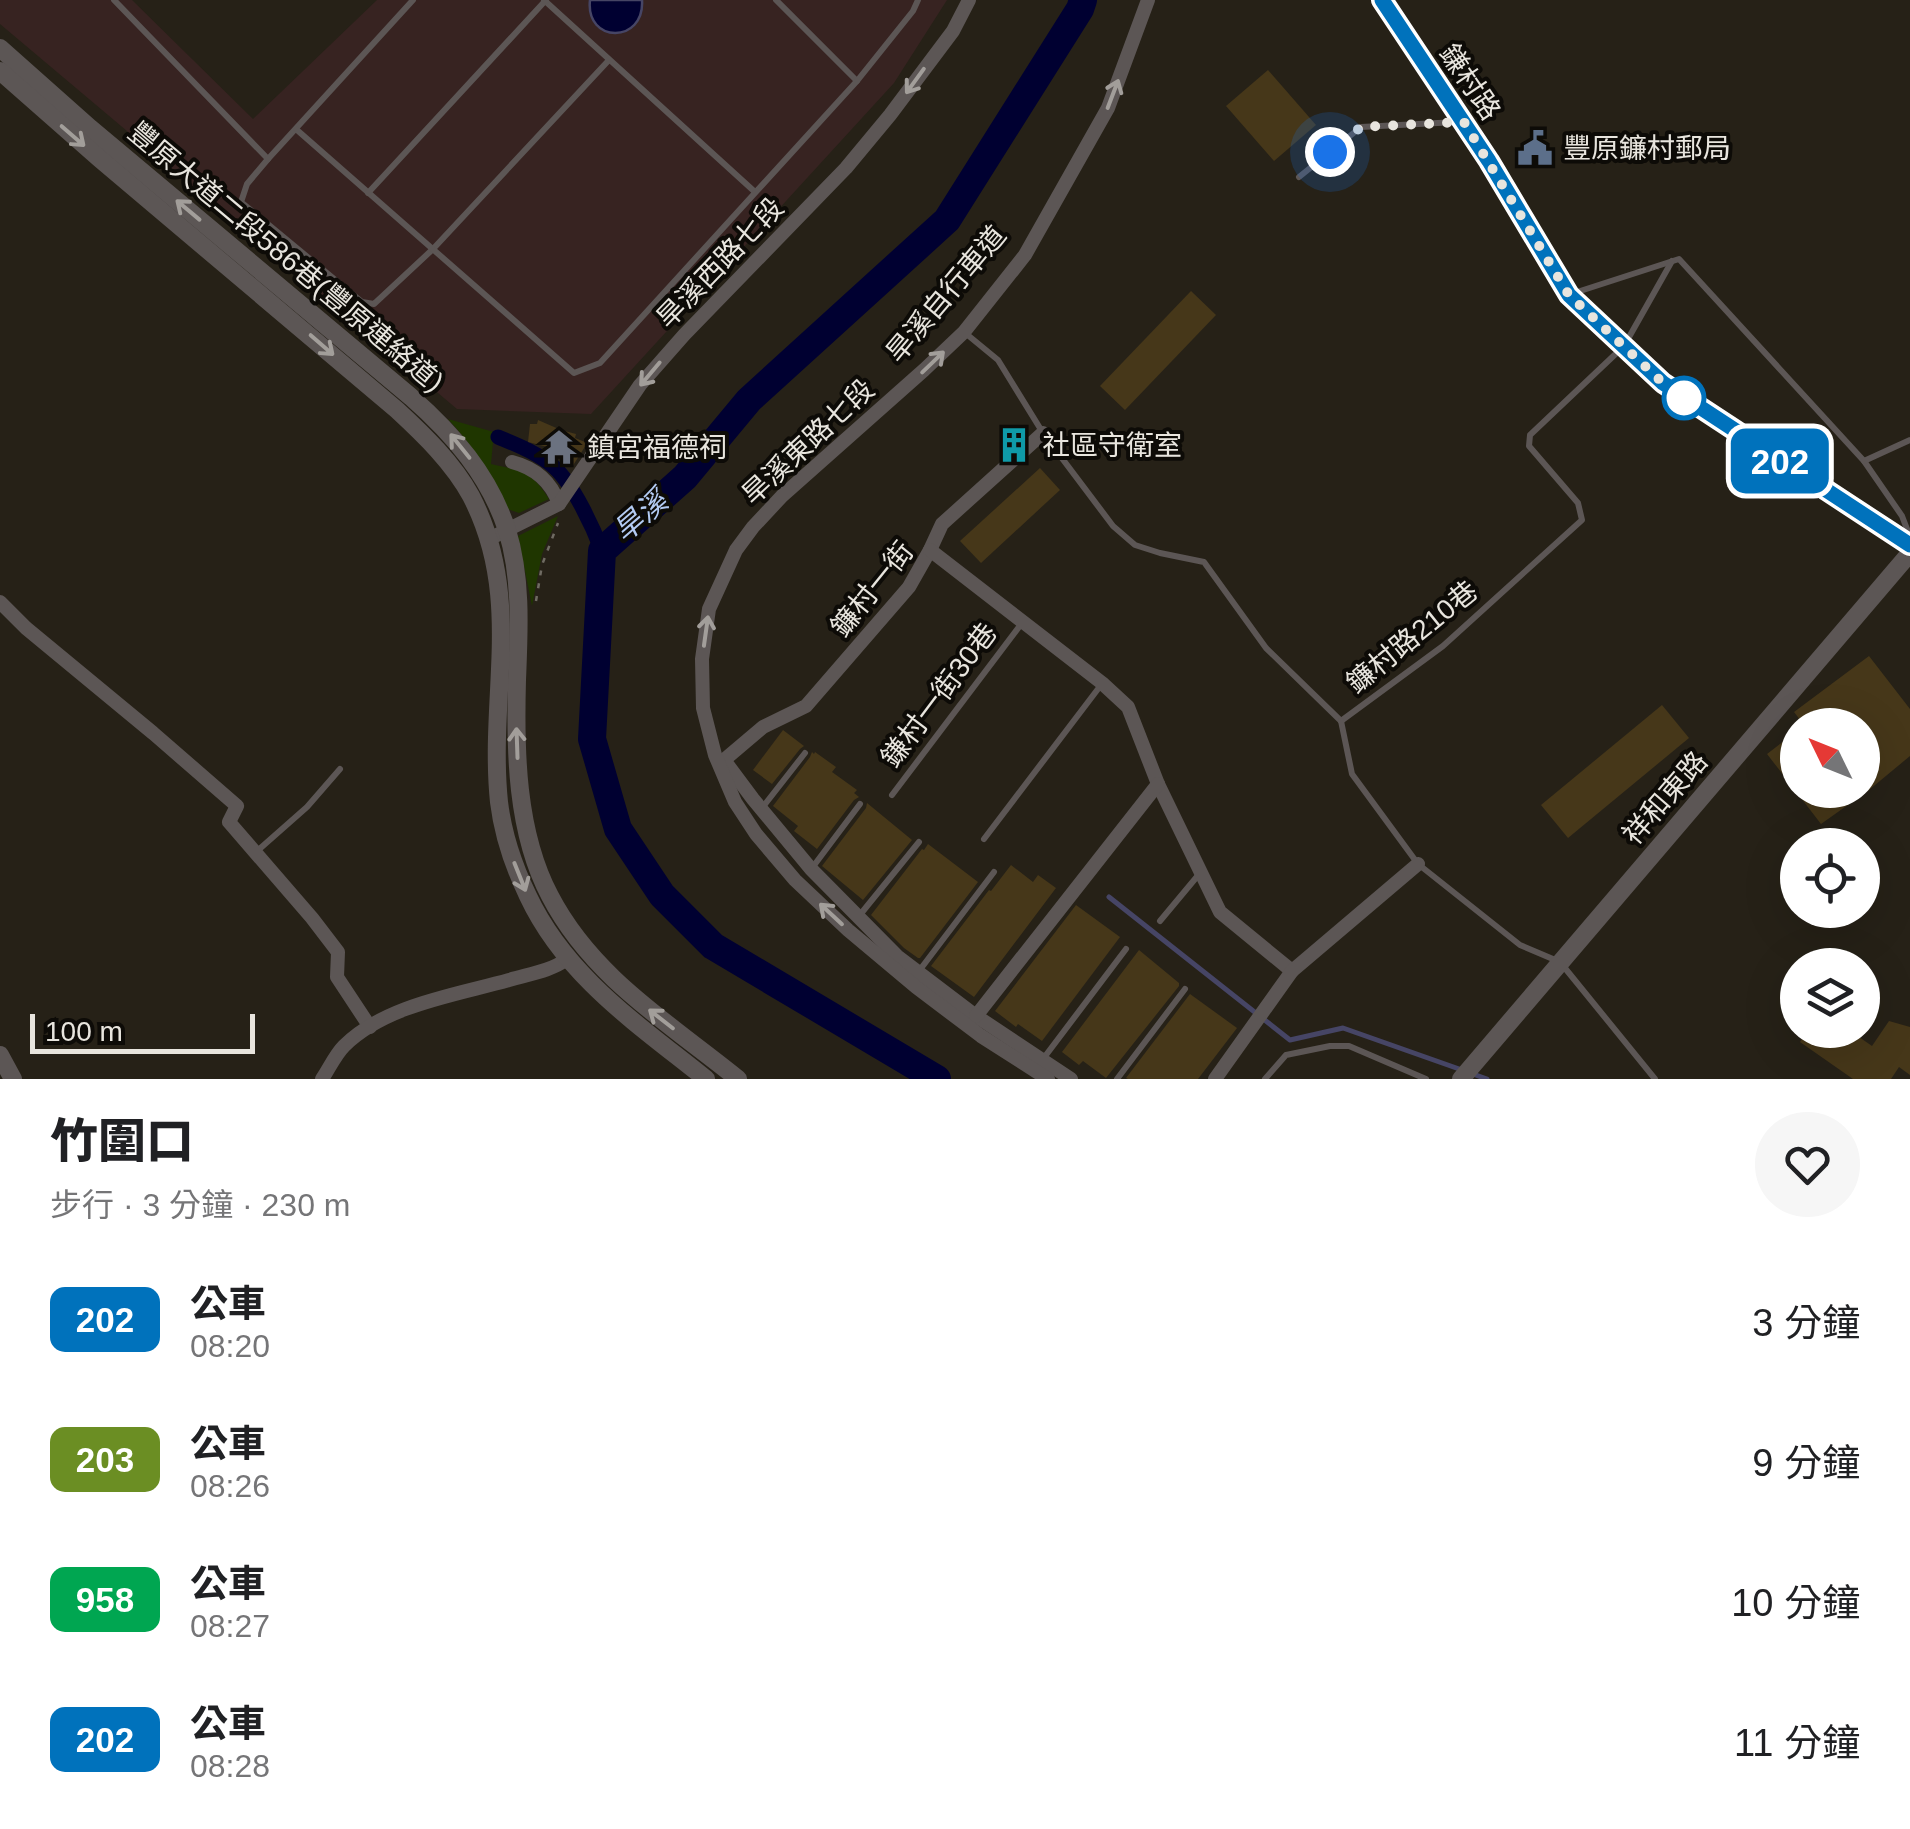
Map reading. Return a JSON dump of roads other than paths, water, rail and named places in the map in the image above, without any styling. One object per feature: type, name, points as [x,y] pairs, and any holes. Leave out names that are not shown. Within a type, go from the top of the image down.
[{"type":"street","name":"旱溪西路七段","points":[[489,538],[562,500],[653,369],[846,168],[953,30],[969,0]]},
{"type":"street","name":"旱溪東路七段","points":[[1048,1079],[981,1036],[848,930],[795,880],[756,834],[715,756],[703,708],[702,658],[710,608],[736,550],[753,527],[782,496],[964,332],[1025,255],[1108,108],[1148,0]]},
{"type":"street","name":"鎌村路","points":[[1382,0],[1464,122],[1569,295],[1663,383],[1910,549]]},
{"type":"street","name":"豐原大道二段586巷(豐原連絡道)","points":[[0,48],[430,414],[466,452],[507,530],[517,580],[518,766],[525,824],[542,880],[578,941],[610,978],[738,1079]]},
{"type":"street","name":"豐原大道二段586巷(豐原連絡道)","points":[[0,71],[421,432],[465,486],[489,538],[500,593],[500,804],[507,841],[522,882],[542,922],[568,959],[603,997],[706,1079]]},
{"type":"street","points":[[930,550],[942,524],[1043,433]]},
{"type":"street","points":[[512,462],[543,477],[562,500]]},
{"type":"street","name":"祥和東路","points":[[1461,1079],[1910,549]]},
{"type":"street","name":"鐮村一街","points":[[1071,1079],[976,1016],[897,956],[811,868],[724,760],[764,727],[806,706],[909,587],[930,550],[1102,683],[1128,708],[1158,784],[1220,912],[1292,970]]},
{"type":"street","points":[[0,602],[237,806],[230,822],[338,952],[338,977],[370,1027]]},
{"type":"street","points":[[976,1016],[1158,784]]},
{"type":"street","points":[[1215,1079],[1292,970],[1418,864]]},
{"type":"street","points":[[322,1079],[343,1047],[370,1027],[433,998],[539,972],[568,959]]},
{"type":"street","points":[[0,1055],[13,1079]]},
{"type":"lane","points":[[114,0],[268,159]]},
{"type":"lane","points":[[413,0],[268,159],[248,184],[240,202],[362,302],[374,304],[432,249],[609,60]]},
{"type":"lane","points":[[368,192],[545,0],[755,192]]},
{"type":"lane","points":[[776,0],[857,81]]},
{"type":"lane","points":[[297,130],[574,372],[600,364],[857,81],[918,0]]},
{"type":"lane","points":[[1299,177],[1361,127],[1464,122]]},
{"type":"lane","points":[[1569,295],[1679,259],[1864,461],[1902,516],[1910,537]]},
{"type":"lane","name":"鐮村路210巷","points":[[1655,1079],[1560,962],[1520,945],[1418,864],[1352,774],[1342,721],[1443,646],[1582,520],[1578,503],[1529,446],[1530,435],[1624,346],[1672,261]]},
{"type":"lane","points":[[964,332],[998,360],[1043,433],[1113,526],[1135,545],[1204,562],[1266,648],[1342,721]]},
{"type":"lane","points":[[1864,461],[1910,440]]},
{"type":"lane","name":"鎌村一街30巷","points":[[892,795],[1023,622]]},
{"type":"lane","points":[[984,839],[1102,683]]},
{"type":"lane","points":[[761,809],[804,753]]},
{"type":"lane","points":[[255,852],[307,807],[340,769]]},
{"type":"lane","points":[[811,868],[860,804]]},
{"type":"lane","points":[[858,917],[918,842]]},
{"type":"lane","points":[[918,972],[994,872]]},
{"type":"lane","points":[[1160,921],[1200,872]]},
{"type":"lane","points":[[1042,1060],[1126,949]]},
{"type":"lane","points":[[1118,1079],[1186,989]]},
{"type":"lane","points":[[1266,1079],[1286,1055],[1330,1046],[1349,1046],[1426,1079]]},
{"type":"waterway","name":"旱溪","points":[[937,1079],[713,946],[662,895],[618,829],[592,739],[602,551],[685,477],[749,400],[947,220],[1083,0]]},
{"type":"waterway","points":[[498,437],[554,467],[582,506],[602,551]]},
{"type":"waterway","points":[[1109,897],[1290,1040],[1343,1028],[1462,1070]]},
{"type":"waterway","points":[[1473,1074],[1487,1079]]},
{"type":"place","name":"豐原鐮村郵局","points":[[1535,148]]},
{"type":"place","name":"社區守衛室","points":[[1014,445]]},
{"type":"place","name":"鎮宮福德祠","points":[[559,447]]}]
